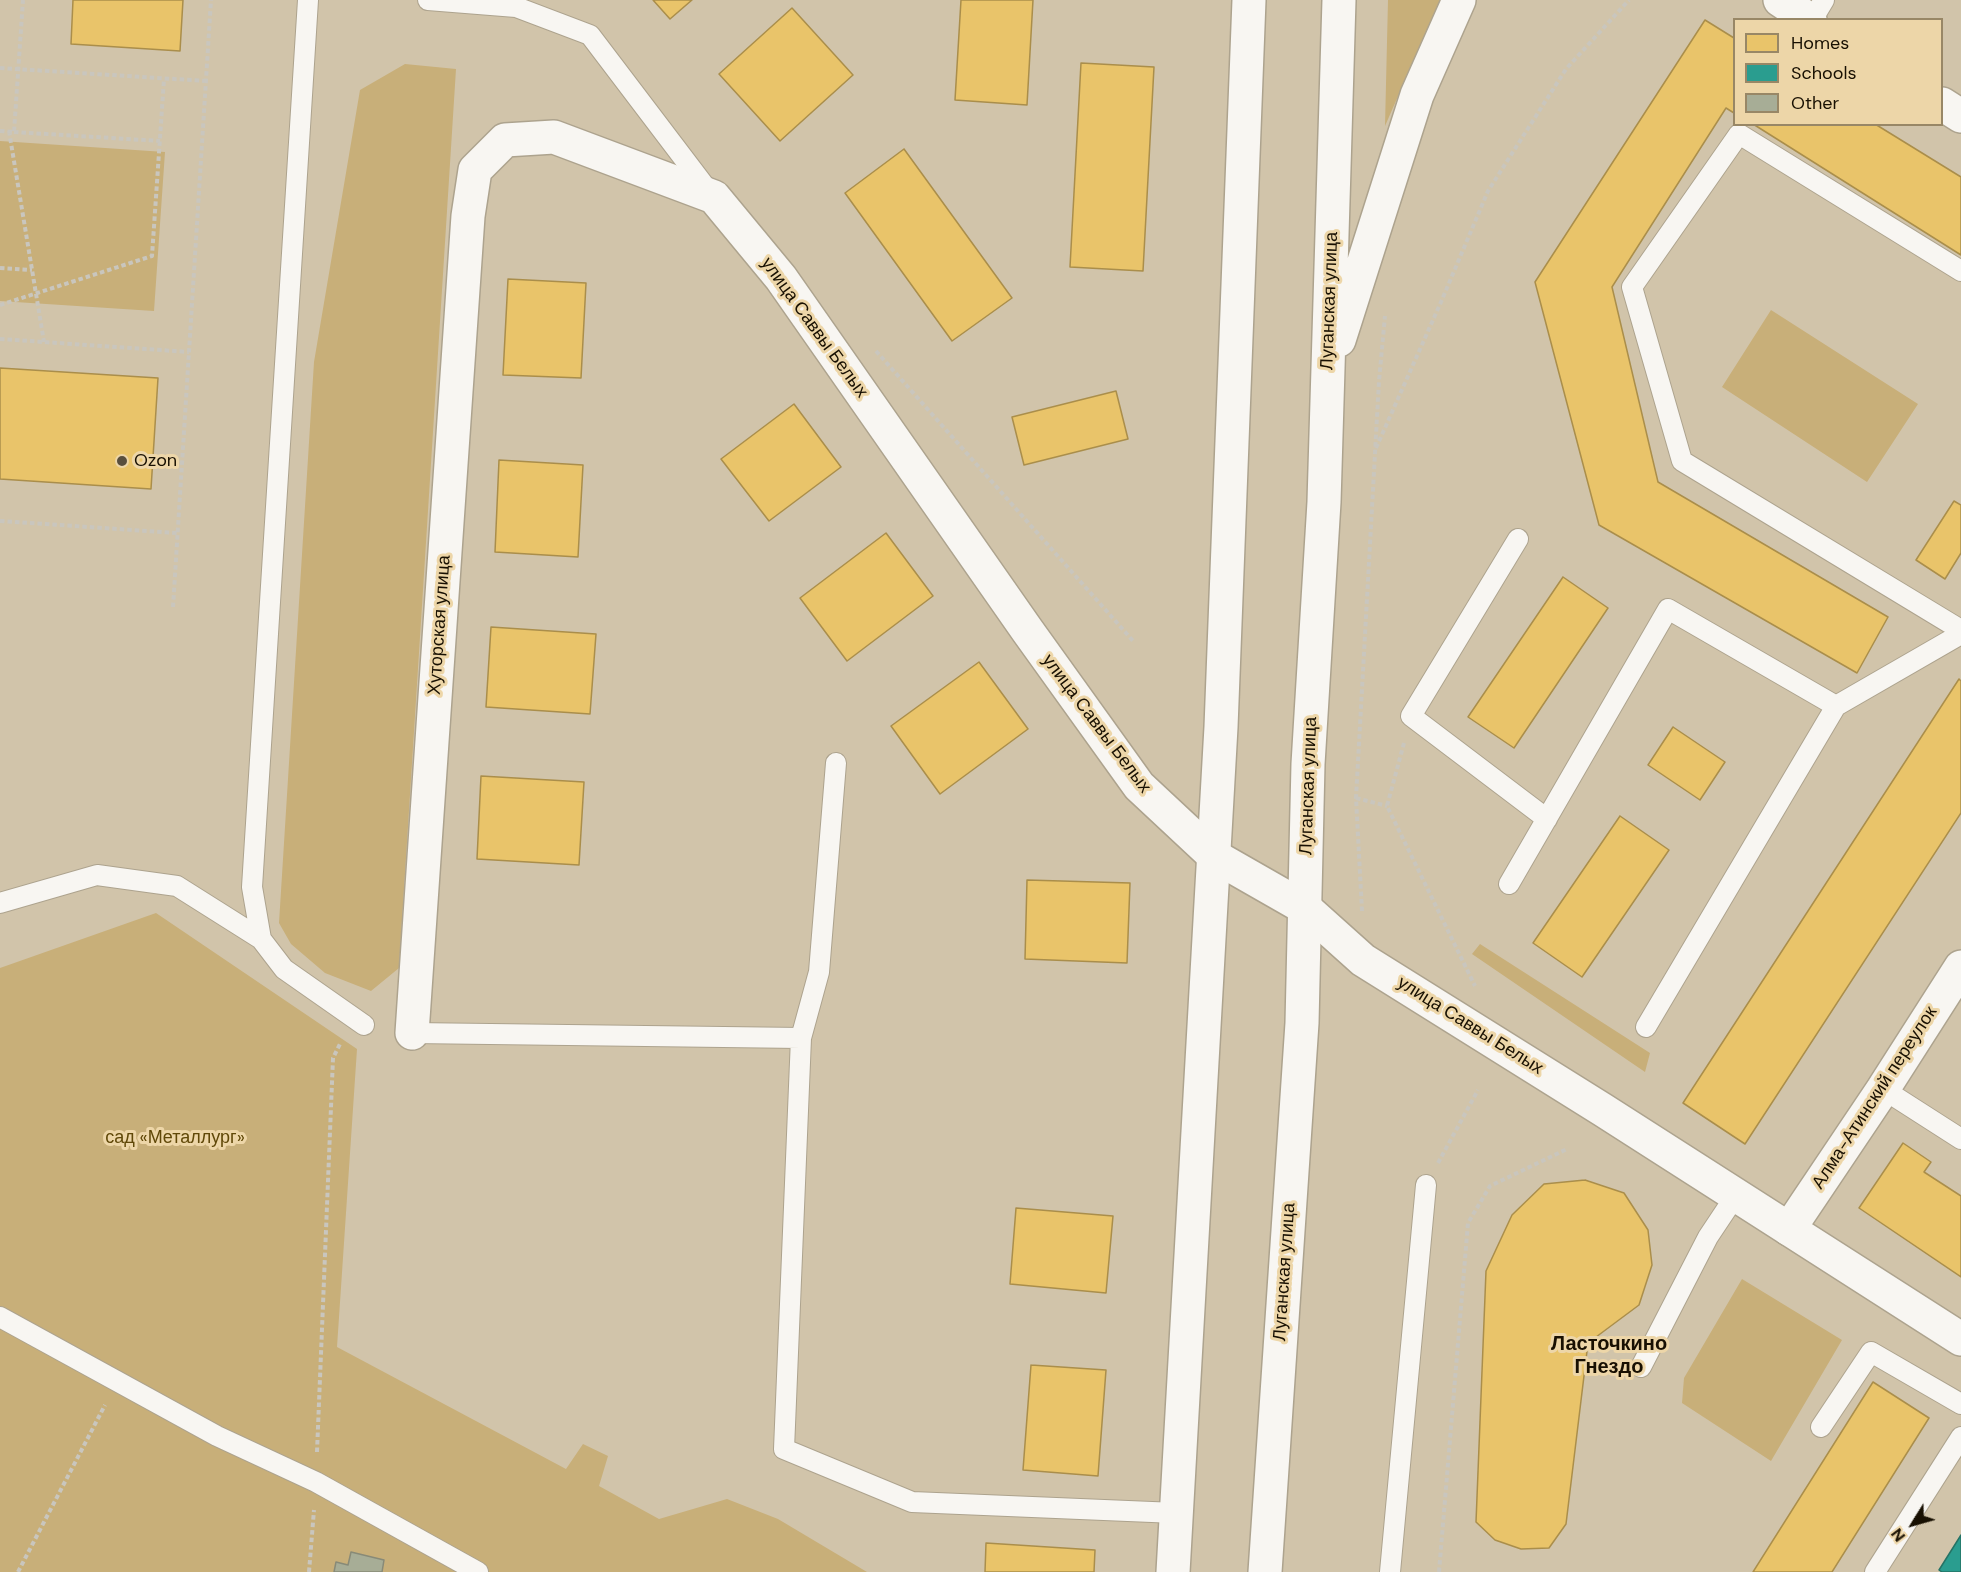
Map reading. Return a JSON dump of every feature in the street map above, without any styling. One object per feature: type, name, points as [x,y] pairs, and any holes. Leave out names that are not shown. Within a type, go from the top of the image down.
[{"type":"main road","points":[[1240,0],[1246,89]]},
{"type":"main road","points":[[1173,1572],[1221,727],[1249,0]]},
{"type":"main road","name":"Луганская улица","points":[[1265,1572],[1302,1023],[1308,764],[1324,502],[1339,0]]},
{"type":"main road","points":[[1327,379],[1417,94],[1459,0]]},
{"type":"main road","points":[[1780,0],[1808,18]]},
{"type":"main road","points":[[1943,105],[1961,116]]},
{"type":"main road","name":"улица Саввы Белых","points":[[468,216],[475,170],[505,140],[554,137],[714,197],[781,278],[1139,786],[1214,856],[1305,908],[1363,960],[1961,1339]]},
{"type":"main road","name":"Хуторская улица","points":[[412,1033],[468,216]]},
{"type":"main road","name":"Алма-Атинский переулок","points":[[1789,1229],[1961,967]]},
{"type":"lane","points":[[261,939],[252,887],[308,0]]},
{"type":"lane","points":[[428,0],[516,7],[590,36],[714,197]]},
{"type":"lane","points":[[1812,18],[1824,0]]},
{"type":"lane","points":[[1646,1027],[1836,706],[1961,632],[1682,461],[1632,287],[1742,129],[1961,270]]},
{"type":"lane","points":[[1518,539],[1411,716],[1546,819]]},
{"type":"lane","points":[[1509,884],[1668,609],[1836,706]]},
{"type":"lane","points":[[836,763],[819,972],[801,1038],[784,1449],[912,1502],[1176,1513]]},
{"type":"lane","points":[[0,903],[97,875],[177,886],[261,939],[284,969],[364,1025]]},
{"type":"lane","points":[[412,1033],[801,1038]]},
{"type":"lane","points":[[1883,1089],[1961,1139]]},
{"type":"lane","points":[[1390,1572],[1426,1185]]},
{"type":"lane","points":[[1641,1367],[1708,1237],[1736,1195]]},
{"type":"lane","points":[[0,1317],[217,1436],[316,1482],[478,1572]]},
{"type":"lane","points":[[1821,1427],[1871,1352],[1961,1404]]},
{"type":"lane","points":[[1875,1572],[1961,1437]]},
{"type":"path","points":[[23,0],[12,131],[44,342]]},
{"type":"path","points":[[173,607],[211,0]]},
{"type":"path","points":[[1375,450],[1488,191],[1566,69],[1629,0]]},
{"type":"path","points":[[0,68],[206,81]]},
{"type":"path","points":[[0,305],[153,256],[164,79]]},
{"type":"path","points":[[0,130],[160,141]]},
{"type":"path","points":[[0,268],[32,270]]},
{"type":"path","points":[[0,339],[189,352]]},
{"type":"path","points":[[875,350],[1134,642]]},
{"type":"path","points":[[1362,911],[1356,798],[1379,381]]},
{"type":"path","points":[[0,521],[177,533]]},
{"type":"path","points":[[1411,716],[1387,806],[1475,986]]},
{"type":"path","points":[[1356,798],[1387,806]]},
{"type":"path","points":[[309,1572],[316,1482],[333,1058],[343,1039],[364,1025]]},
{"type":"path","points":[[1426,1185],[1478,1090]]},
{"type":"path","points":[[1439,1572],[1468,1223],[1490,1186],[1567,1149]]},
{"type":"path","points":[[18,1572],[117,1381]]},
{"type":"green space","points":[[1388,0],[1440,0],[1385,126]]},
{"type":"green space","points":[[405,64],[456,69],[399,968],[371,991],[325,973],[291,944],[279,923],[314,362],[360,90]]},
{"type":"green space","points":[[0,141],[165,152],[154,311],[0,301]]},
{"type":"green space","points":[[1771,310],[1918,404],[1867,482],[1722,387]]},
{"type":"green space","name":"сад «Металлург»","points":[[156,913],[357,1049],[337,1347],[566,1469],[583,1444],[608,1456],[599,1486],[659,1519],[727,1499],[778,1519],[867,1572],[0,1572],[0,968]]},
{"type":"green space","points":[[1480,944],[1650,1053],[1645,1072],[1472,954]]},
{"type":"green space","points":[[1742,1279],[1842,1340],[1771,1461],[1682,1403],[1684,1378]]},
{"type":"building: Homes","points":[[73,0],[183,0],[180,51],[71,44]]},
{"type":"building: Homes","points":[[653,0],[692,0],[670,19]]},
{"type":"building: Homes","points":[[961,0],[1033,0],[1027,105],[955,100]]},
{"type":"building: Homes","points":[[792,8],[853,75],[780,141],[719,74]]},
{"type":"building: Homes","points":[[1705,20],[1733,37],[1733,112],[1726,108],[1612,287],[1658,482],[1888,617],[1857,673],[1599,525],[1535,282]]},
{"type":"building: Homes","points":[[1081,63],[1154,67],[1143,271],[1070,267]]},
{"type":"building: Homes","points":[[1756,126],[1878,126],[1961,177],[1961,255]]},
{"type":"building: Homes","points":[[904,149],[1012,298],[952,341],[845,193]]},
{"type":"building: Homes","points":[[508,279],[586,283],[581,378],[503,375]]},
{"type":"building: Homes","points":[[0,368],[158,378],[151,489],[0,479]]},
{"type":"building: Homes","points":[[1116,391],[1128,439],[1024,465],[1012,417]]},
{"type":"building: Homes","points":[[794,404],[841,467],[769,521],[721,459]]},
{"type":"building: Homes","points":[[499,460],[583,465],[578,557],[495,552]]},
{"type":"building: Homes","points":[[1954,501],[1961,505],[1961,553],[1945,579],[1916,560]]},
{"type":"building: Homes","points":[[886,533],[933,596],[847,661],[800,598]]},
{"type":"building: Homes","points":[[1563,577],[1608,608],[1514,748],[1468,717]]},
{"type":"building: Homes","points":[[491,627],[596,634],[590,714],[486,707]]},
{"type":"building: Homes","points":[[979,662],[1028,729],[940,794],[891,726]]},
{"type":"building: Homes","points":[[1959,679],[1961,681],[1961,813],[1745,1144],[1683,1103]]},
{"type":"building: Homes","points":[[1673,727],[1725,762],[1700,800],[1648,765]]},
{"type":"building: Homes","points":[[481,776],[584,782],[579,865],[477,859]]},
{"type":"building: Homes","points":[[1620,816],[1669,850],[1582,977],[1533,943]]},
{"type":"building: Homes","points":[[1027,880],[1130,883],[1127,963],[1025,959]]},
{"type":"building: Homes","points":[[1903,1143],[1931,1162],[1924,1172],[1961,1196],[1961,1277],[1859,1208]]},
{"type":"building: Homes","points":[[1585,1180],[1624,1193],[1648,1230],[1652,1265],[1639,1305],[1588,1343],[1566,1524],[1549,1548],[1521,1549],[1495,1540],[1476,1522],[1486,1271],[1512,1215],[1544,1184]]},
{"type":"building: Homes","points":[[1016,1208],[1113,1216],[1106,1293],[1010,1284]]},
{"type":"building: Homes","points":[[1031,1365],[1106,1370],[1098,1476],[1023,1470]]},
{"type":"building: Homes","points":[[1873,1382],[1929,1418],[1832,1572],[1753,1572]]},
{"type":"building: Homes","points":[[986,1543],[1095,1550],[1094,1572],[985,1572]]},
{"type":"building: Schools","points":[[1961,1535],[1961,1572],[1942,1572],[1939,1570]]},
{"type":"building: Other","points":[[351,1552],[384,1560],[382,1572],[334,1572],[336,1562],[348,1565]]},
{"type":"place","name":"Ozon","points":[[122,461]]},
{"type":"district","name":"Ласточкино Гнездо","points":[[1609,1356]]}]
